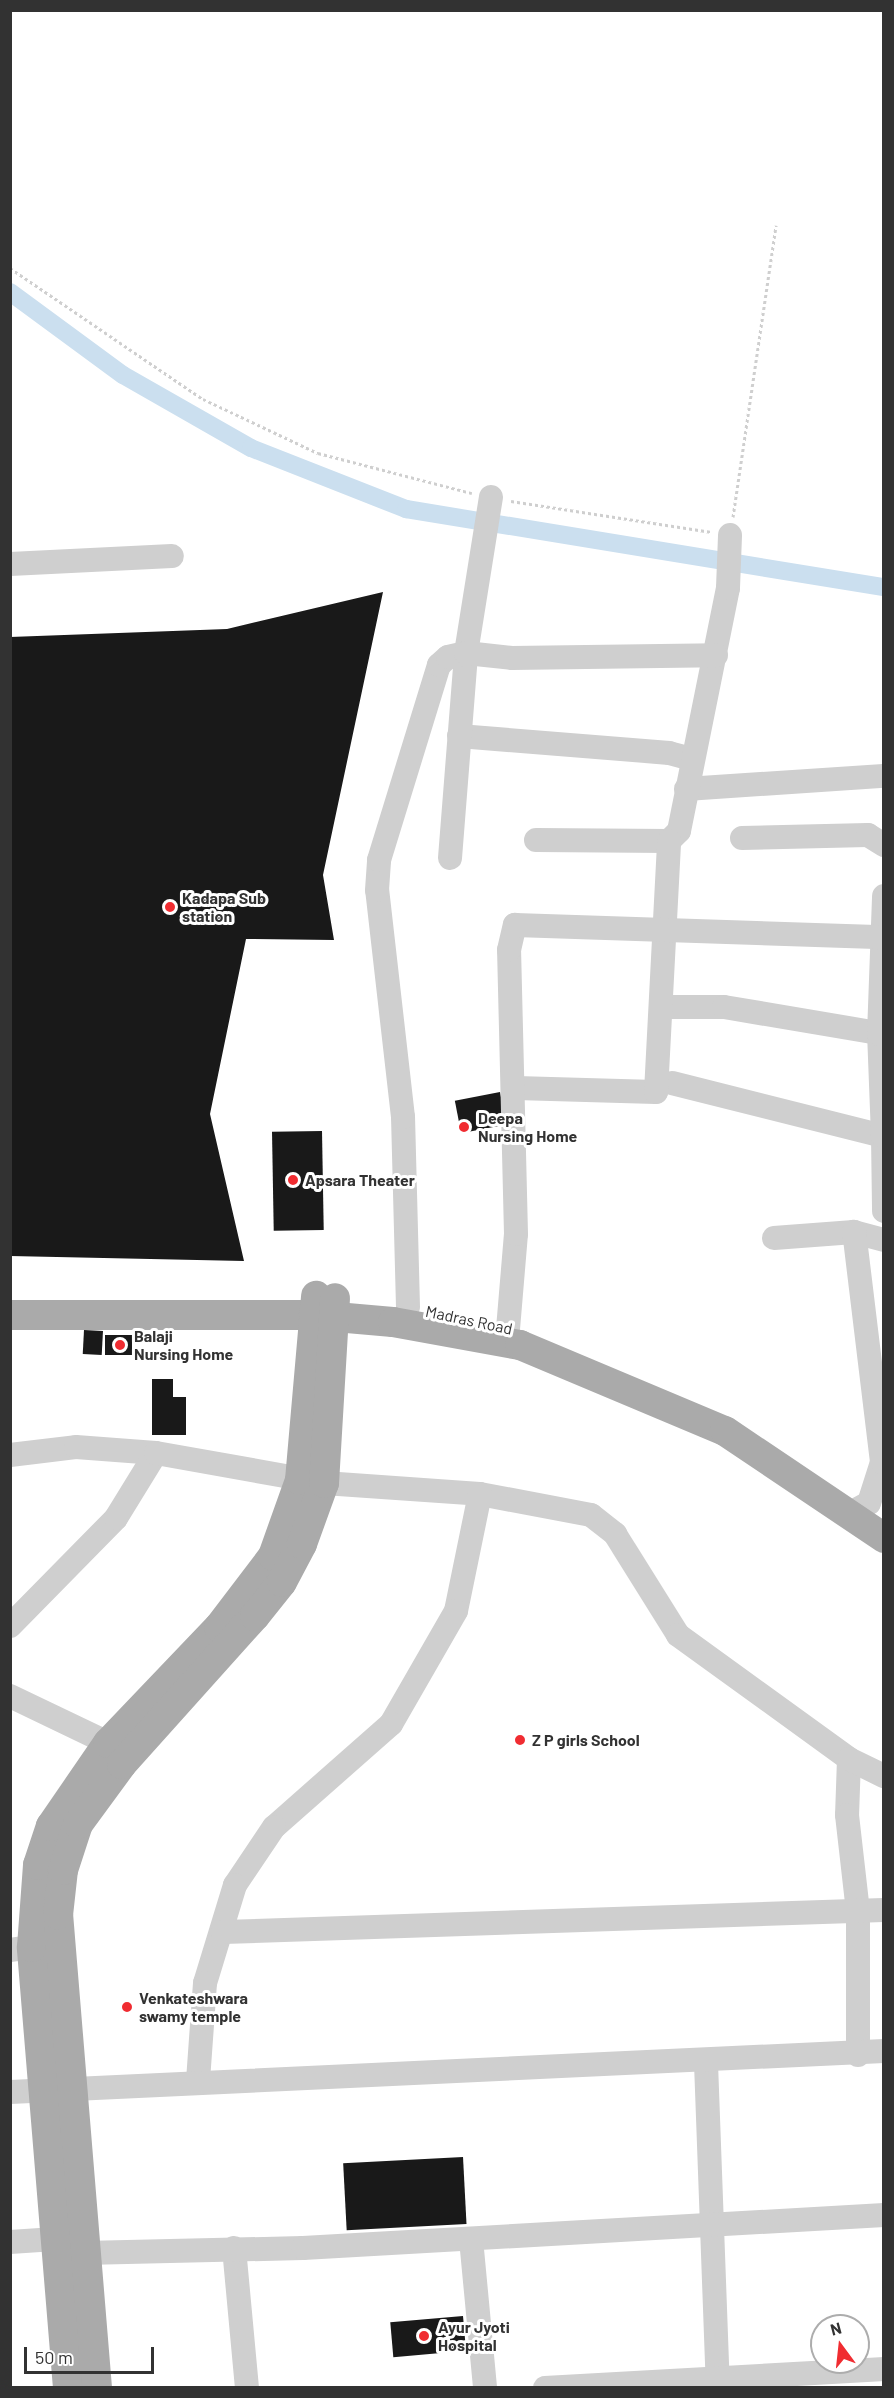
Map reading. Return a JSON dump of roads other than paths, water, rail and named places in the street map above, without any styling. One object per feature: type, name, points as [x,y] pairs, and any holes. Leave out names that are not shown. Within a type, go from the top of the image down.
[{"type":"main road","name":"Madras Road","points":[[10,1294],[408,1307],[508,1329],[632,1370],[743,1419],[868,1510]]},
{"type":"main road","points":[[68,2388],[55,2239],[58,1915],[63,1870],[78,1824],[122,1764],[282,1582],[312,1482],[325,1306]]},
{"type":"main road","points":[[10,1315],[325,1306],[520,1345],[725,1431],[868,1510],[884,1538]]},
{"type":"main road","points":[[97,2388],[84,2253],[57,2088],[21,1948],[44,1844],[108,1743],[248,1592],[273,1556],[312,1482]]},
{"type":"street","points":[[450,858],[466,653],[491,497]]},
{"type":"street","points":[[516,1088],[656,1092],[669,842],[679,831],[691,759],[716,654],[729,555]]},
{"type":"street","points":[[10,564],[172,556]]},
{"type":"street","points":[[408,1307],[403,1117],[381,937],[379,860],[439,665],[447,657],[466,653],[512,658],[716,654]]},
{"type":"street","points":[[459,736],[669,753],[691,759]]},
{"type":"street","points":[[686,789],[884,776]]},
{"type":"street","points":[[742,838],[868,835],[884,845]]},
{"type":"street","points":[[536,840],[669,842]]},
{"type":"street","points":[[884,896],[881,1034],[884,1211]]},
{"type":"street","points":[[508,1329],[516,1234],[512,1112],[516,1088],[509,950],[515,925],[882,937]]},
{"type":"street","points":[[662,1007],[724,1007],[881,1034]]},
{"type":"street","points":[[672,1083],[883,1136]]},
{"type":"street","points":[[774,1238],[856,1243],[884,1241]]},
{"type":"street","points":[[856,1243],[882,1462],[868,1510]]},
{"type":"street","points":[[10,1455],[76,1447],[156,1453],[312,1482],[480,1494],[591,1515],[615,1534],[678,1635],[849,1759],[884,1776]]},
{"type":"street","points":[[10,1626],[116,1518],[156,1453]]},
{"type":"street","points":[[198,2080],[205,1983],[236,1885],[274,1827],[391,1724],[456,1611],[480,1494]]},
{"type":"street","points":[[10,1696],[108,1743]]},
{"type":"street","points":[[849,1759],[847,1815],[858,1912],[858,2055]]},
{"type":"street","points":[[223,1932],[884,1910]]},
{"type":"street","points":[[10,2092],[198,2080],[706,2063],[858,2055],[884,2051]]},
{"type":"street","points":[[706,2063],[718,2382]]},
{"type":"street","points":[[84,2253],[471,2239],[884,2216]]},
{"type":"street","points":[[10,2241],[55,2239]]},
{"type":"street","points":[[471,2239],[485,2388]]},
{"type":"street","points":[[233,2248],[247,2388]]},
{"type":"street","points":[[545,2388],[718,2382],[884,2369]]},
{"type":"waterway","points":[[10,292],[123,375],[251,448],[406,509],[884,587]]},
{"type":"place","name":"Kadapa Sub station","points":[[170,907]]},
{"type":"place","name":"Deepa Nursing Home","points":[[464,1127]]},
{"type":"place","name":"Apsara Theater","points":[[293,1180]]},
{"type":"place","name":"Balaji Nursing Home","points":[[120,1345]]},
{"type":"place","name":"Z P girls School","points":[[520,1740]]},
{"type":"place","name":"Venkateshwara swamy temple","points":[[127,2007]]},
{"type":"place","name":"Ayur Jyoti Hospital","points":[[424,2336]]}]
